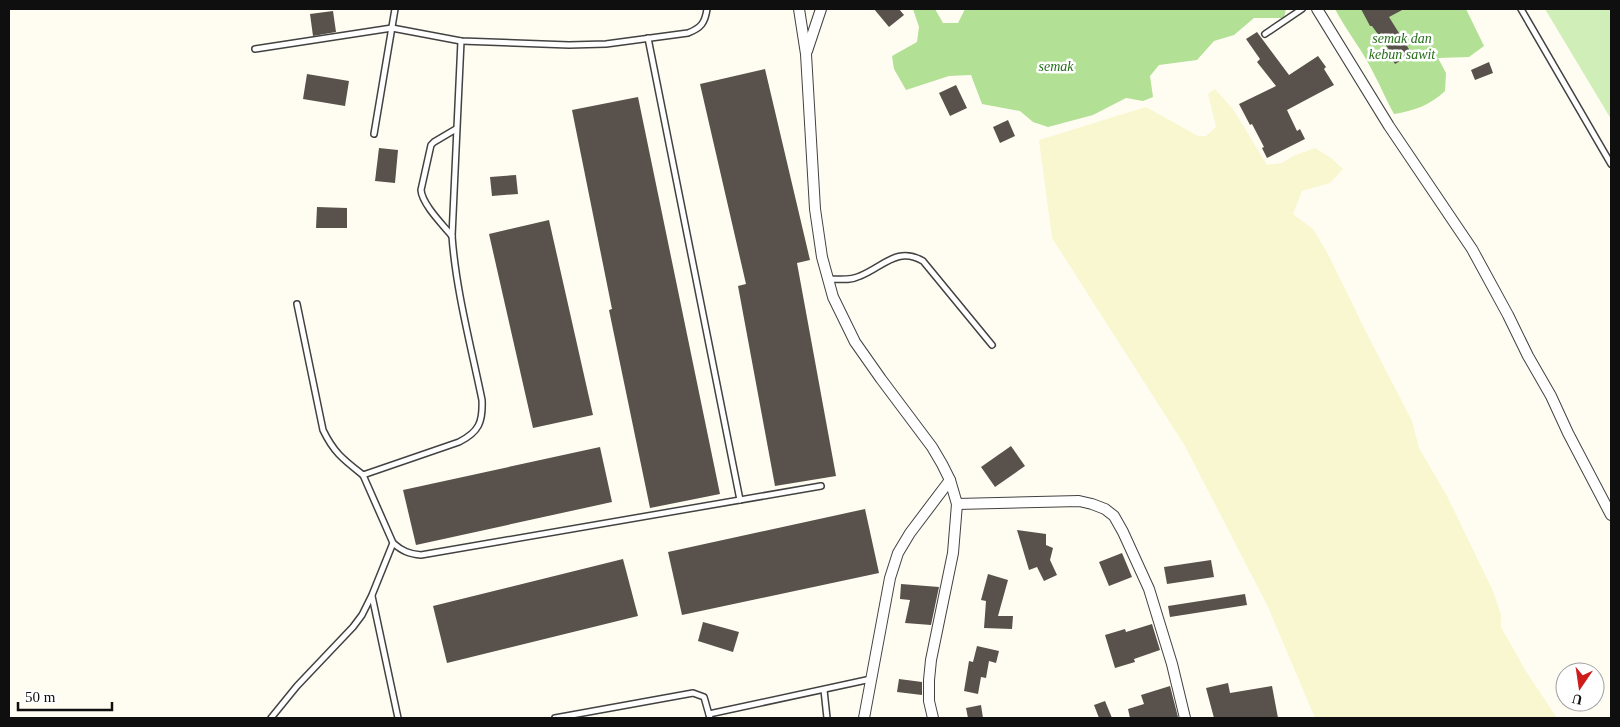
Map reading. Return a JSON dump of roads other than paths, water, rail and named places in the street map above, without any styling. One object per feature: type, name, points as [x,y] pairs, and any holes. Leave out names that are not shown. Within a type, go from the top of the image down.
[{"type":"street","points":[[799,9],[806,54],[815,209],[822,257],[833,297],[855,342],[932,447],[950,480],[956,504],[953,553],[929,680],[929,701],[932,718]]},
{"type":"street","points":[[806,54],[821,9]]},
{"type":"street","points":[[1317,9],[1398,140],[1472,249],[1551,396],[1611,515]]},
{"type":"street","points":[[864,718],[890,578],[898,553],[910,533],[950,480]]},
{"type":"street","points":[[956,504],[1079,502],[1105,509],[1114,516],[1149,589],[1172,664],[1185,718]]},
{"type":"lane","points":[[374,134],[395,9]]},
{"type":"lane","points":[[255,49],[392,28],[461,41],[570,45],[606,44],[688,33],[698,29],[703,24],[707,9]]},
{"type":"lane","points":[[1265,34],[1302,9]]},
{"type":"lane","points":[[1522,9],[1611,164]]},
{"type":"lane","points":[[648,38],[740,500]]},
{"type":"lane","points":[[363,475],[472,436],[480,425],[483,414],[482,400],[453,253],[456,129],[461,41]]},
{"type":"lane","points":[[452,236],[426,203],[421,190],[431,145],[456,129]]},
{"type":"lane","points":[[828,279],[852,279],[861,276],[888,260],[899,256],[915,256],[922,260],[992,345]]},
{"type":"lane","points":[[297,304],[323,430],[329,443],[340,457],[363,475],[393,543],[401,550],[410,554],[421,555],[821,486]]},
{"type":"lane","points":[[271,718],[297,686],[362,615],[372,596],[393,543]]},
{"type":"lane","points":[[372,596],[398,718]]},
{"type":"lane","points":[[555,718],[693,693],[704,697],[710,716],[871,680]]},
{"type":"lane","points":[[824,690],[827,718]]},
{"type":"park label","name":"semak dan kebun sawit","points":[[1402,46]]},
{"type":"park label","name":"semak","points":[[1056,66]]}]
